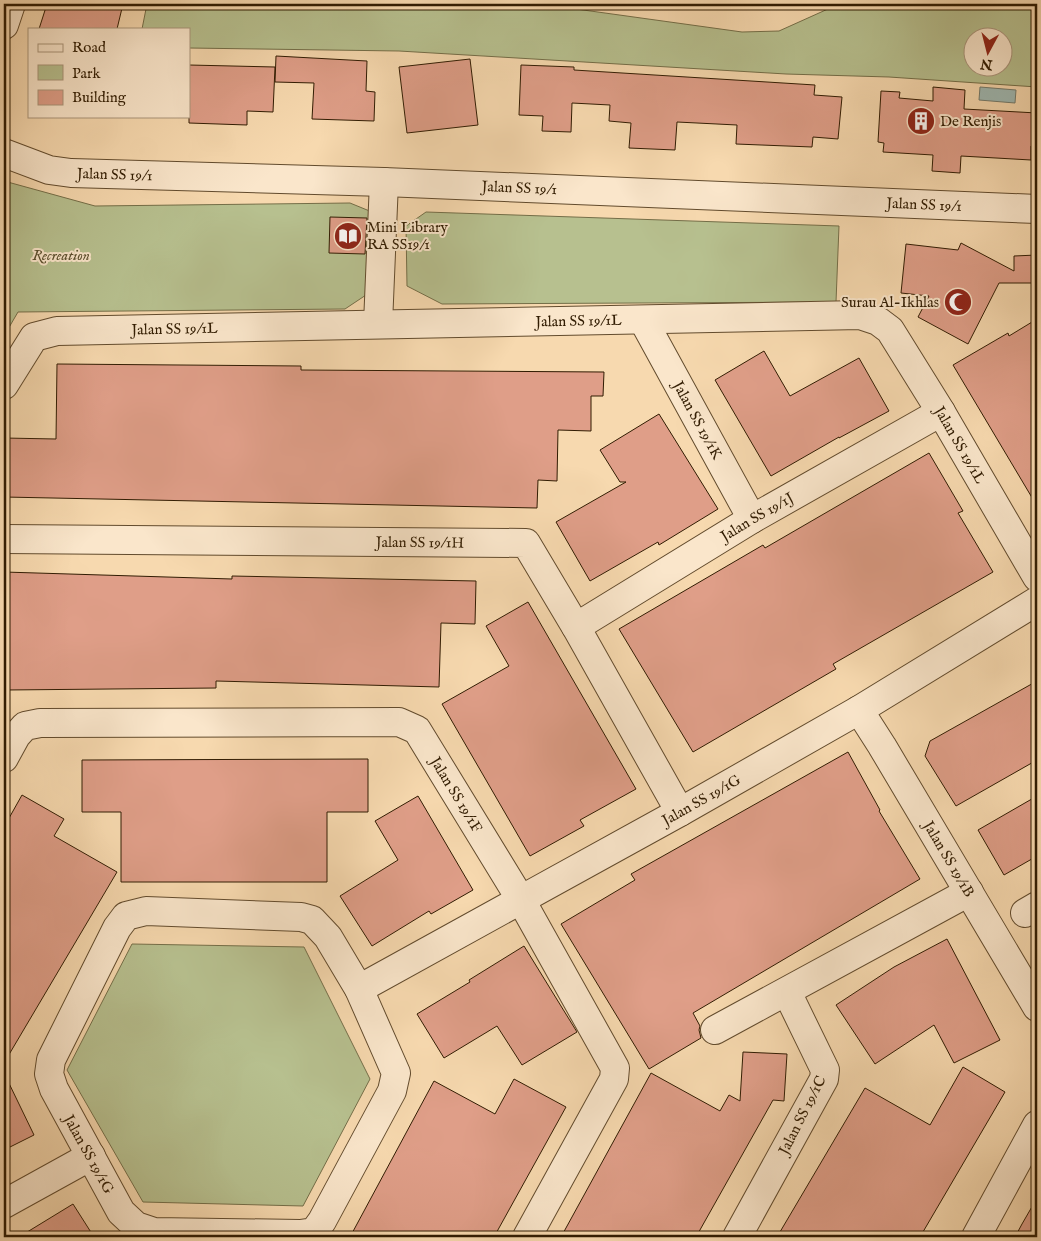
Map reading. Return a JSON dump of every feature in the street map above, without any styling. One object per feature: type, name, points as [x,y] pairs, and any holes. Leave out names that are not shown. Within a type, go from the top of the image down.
[{"type":"street","points":[[4,24],[11,4]]},
{"type":"street","name":"Jalan SS 19/1","points":[[4,153],[49,170],[71,172],[384,182],[1037,209]]},
{"type":"street","points":[[378,324],[384,182]]},
{"type":"street","name":"Jalan SS 19/1L","points":[[4,385],[34,337],[57,331],[860,315],[878,321],[890,330],[941,412],[1037,577]]},
{"type":"street","name":"Jalan SS 19/1K","points":[[643,320],[752,519]]},
{"type":"street","name":"Jalan SS 19/1J","points":[[576,627],[752,519],[941,412]]},
{"type":"street","name":"Jalan SS 19/1H","points":[[4,539],[526,543],[576,627],[680,812]]},
{"type":"street","name":"Jalan SS 19/1G","points":[[359,989],[680,812],[859,710],[1037,601]]},
{"type":"street","name":"Jalan SS 19/1B","points":[[859,710],[1037,1007]]},
{"type":"street","name":"Jalan SS 19/1F","points":[[4,758],[16,736],[25,726],[40,723],[399,722],[417,730],[521,900],[615,1068],[614,1079],[527,1237]]},
{"type":"street","points":[[716,1030],[969,892]]},
{"type":"street","name":"Jalan SS 19/1G","points":[[146,911],[301,916],[312,920],[328,937],[359,989],[396,1073],[392,1091],[322,1221],[314,1232],[300,1234],[154,1232],[136,1226],[121,1212],[54,1089],[49,1074],[51,1060],[116,928],[126,916],[146,911]]},
{"type":"street","name":"Jalan SS 19/1C","points":[[737,1237],[824,1079],[825,1070],[787,992]]},
{"type":"street","points":[[976,1237],[1037,1125]]},
{"type":"street","points":[[4,1204],[91,1156]]},
{"type":"green space","points":[[147,4],[540,4],[742,32],[779,31],[839,4],[1037,4],[1037,87],[889,77],[786,74],[399,51],[190,48],[190,28],[142,28]]},
{"type":"green space","name":"Recreation","points":[[4,181],[95,206],[350,203],[372,212],[369,293],[345,309],[18,312],[4,336]]},
{"type":"green space","points":[[426,212],[839,226],[836,302],[442,304],[407,286],[406,226]]},
{"type":"green space","points":[[132,944],[304,947],[370,1079],[303,1206],[143,1202],[67,1070]]},
{"type":"water","points":[[980,87],[1016,90],[1015,103],[979,100]]},
{"type":"building","points":[[47,4],[123,4],[117,28],[39,28]]},
{"type":"building","points":[[276,56],[367,61],[366,91],[375,92],[374,121],[312,119],[314,83],[275,82]]},
{"type":"building","points":[[470,59],[478,125],[407,133],[399,67]]},
{"type":"building","points":[[190,65],[275,67],[273,112],[247,111],[247,125],[189,123]]},
{"type":"building","points":[[521,65],[574,67],[574,70],[815,85],[814,95],[842,97],[838,139],[813,137],[812,147],[736,144],[737,125],[677,122],[675,150],[629,148],[631,123],[609,121],[610,105],[572,103],[571,132],[542,131],[543,116],[519,115]]},
{"type":"building","points":[[933,87],[965,90],[964,109],[1037,113],[1037,146],[1031,146],[1031,160],[961,156],[960,173],[932,171],[933,155],[883,152],[884,143],[878,142],[881,91],[900,92],[899,98],[933,101]]},
{"type":"building","name":"Mini Library RA SS19/1","points":[[330,217],[367,218],[365,254],[329,253]]},
{"type":"building","points":[[961,243],[1014,271],[1014,256],[1037,255],[1037,283],[999,283],[968,344],[918,317],[929,296],[901,293],[906,244],[958,250]]},
{"type":"building","points":[[1037,319],[1037,506],[953,365],[1008,333],[1009,336]]},
{"type":"building","points":[[764,351],[790,396],[859,358],[889,411],[771,476],[715,380]]},
{"type":"building","points":[[57,364],[301,366],[301,370],[604,372],[603,396],[591,396],[591,431],[558,430],[557,481],[538,480],[537,508],[4,497],[4,438],[56,439]]},
{"type":"building","points":[[659,414],[718,509],[659,545],[658,542],[590,581],[556,522],[626,482],[620,482],[600,450]]},
{"type":"building","points":[[929,453],[963,511],[958,513],[993,572],[833,664],[836,669],[693,752],[619,629],[763,545],[765,548]]},
{"type":"building","points":[[4,572],[232,579],[232,576],[476,581],[475,624],[441,623],[439,687],[216,681],[216,688],[6,690]]},
{"type":"building","points":[[528,602],[636,789],[580,820],[584,826],[530,856],[442,704],[509,666],[486,626]]},
{"type":"building","points":[[1037,681],[1037,760],[956,806],[925,756],[930,741]]},
{"type":"building","points":[[848,752],[879,811],[920,879],[693,1013],[700,1026],[701,1038],[649,1069],[561,924],[635,880],[631,874]]},
{"type":"building","points":[[368,759],[368,812],[327,812],[327,882],[121,882],[121,812],[82,812],[82,760]]},
{"type":"building","points":[[22,795],[64,819],[54,836],[117,872],[4,1063],[4,827]]},
{"type":"building","points":[[418,796],[473,890],[431,914],[429,911],[372,946],[340,896],[398,860],[375,821]]},
{"type":"building","points":[[1037,796],[1037,856],[1004,875],[978,830]]},
{"type":"building","points":[[947,939],[1000,1040],[954,1063],[934,1025],[875,1064],[836,1005],[894,967]]},
{"type":"building","points":[[524,946],[577,1032],[522,1065],[497,1026],[444,1058],[417,1014]]},
{"type":"building","points":[[743,1052],[787,1054],[784,1101],[773,1100],[696,1237],[561,1237],[651,1073],[720,1111],[729,1095],[740,1101]]},
{"type":"building","points":[[963,1067],[1005,1092],[920,1237],[777,1237],[865,1088],[930,1125]]},
{"type":"building","points":[[4,1073],[34,1135],[4,1150]]},
{"type":"building","points":[[514,1079],[566,1107],[494,1237],[350,1237],[434,1081],[495,1114]]},
{"type":"building","points":[[1037,1198],[1037,1237],[1015,1237],[1022,1224]]},
{"type":"building","points":[[73,1204],[94,1237],[19,1237]]},
{"type":"place","name":"De Renjis","points":[[921,121]]},
{"type":"place","name":"Mini Library RA SS19/1","points":[[348,236]]},
{"type":"place","name":"Surau Al-Ikhlas","points":[[958,302]]}]
